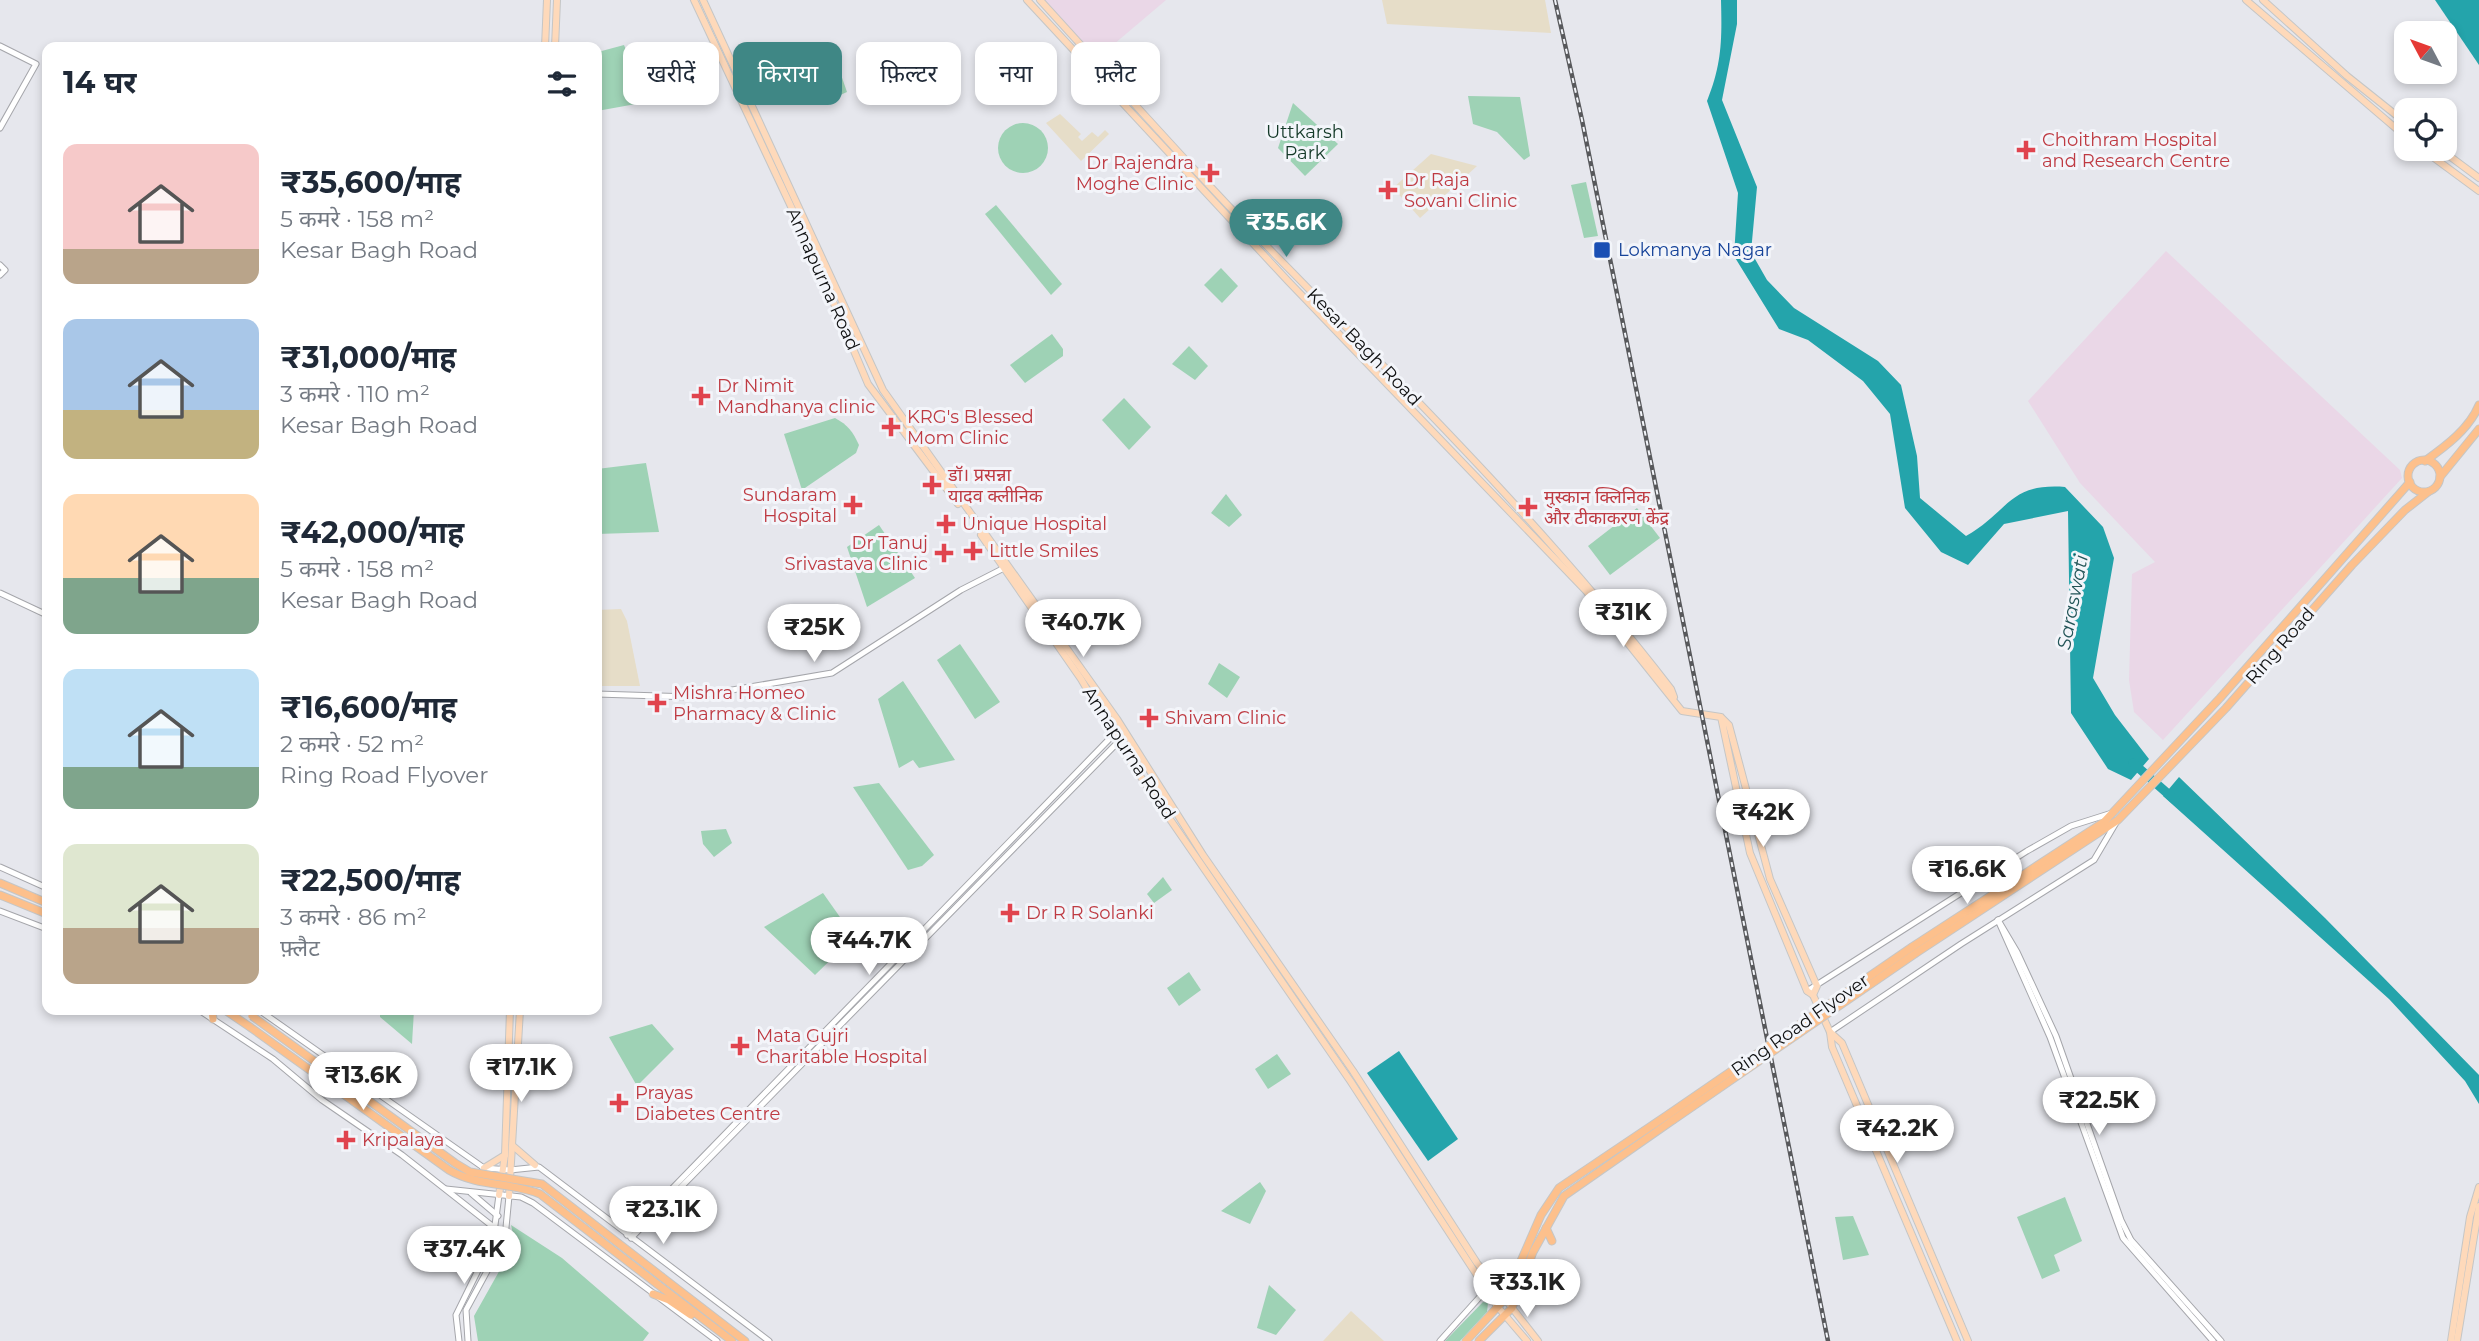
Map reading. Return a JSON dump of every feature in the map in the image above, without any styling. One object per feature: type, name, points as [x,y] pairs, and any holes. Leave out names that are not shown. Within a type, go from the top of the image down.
[{"type":"highway","points":[[2479,405],[2474,417],[2460,432],[2425,461],[2416,463],[2410,469],[2410,482],[2419,491],[2428,492],[2436,486],[2440,477],[2479,429]]},
{"type":"highway","points":[[2425,461],[2436,466],[2440,477]]},
{"type":"highway","name":"Ring Road Flyover","points":[[1546,1228],[1564,1196],[1989,898],[2105,822],[2410,482]]},
{"type":"highway","name":"Ring Road","points":[[2118,820],[2170,768],[2352,565],[2404,510],[2428,492]]},
{"type":"highway","name":"Ring Road Flyover","points":[[1989,898],[2118,820]]},
{"type":"highway","points":[[0,883],[42,901]]},
{"type":"highway","points":[[0,895],[42,913]]},
{"type":"highway","name":"Ring Road Flyover","points":[[1519,1265],[1552,1197],[1570,1179],[1914,950]]},
{"type":"highway","points":[[213,1015],[213,1019]]},
{"type":"highway","points":[[232,1015],[449,1170],[477,1183],[527,1189],[540,1194],[745,1341]]},
{"type":"highway","points":[[258,1015],[470,1172],[542,1184],[732,1341]]},
{"type":"highway","points":[[1546,1228],[1552,1241]]},
{"type":"highway","points":[[1479,1341],[1512,1308],[1546,1228]]},
{"type":"highway","points":[[1466,1341],[1504,1300],[1519,1265]]},
{"type":"highway","points":[[653,1294],[707,1322]]},
{"type":"main road","points":[[545,42],[547,0]]},
{"type":"main road","points":[[555,42],[556,0]]},
{"type":"main road","name":"Annapurna Road","points":[[694,0],[804,235],[868,384],[1006,567],[1081,679],[1118,742],[1353,1071],[1486,1276],[1512,1308]]},
{"type":"main road","name":"Annapurna Road","points":[[702,0],[883,390],[924,452],[1121,727],[1200,857],[1505,1315]]},
{"type":"main road","name":"Kesar Bagh Road","points":[[1028,0],[1288,281],[1531,533],[1543,540]]},
{"type":"main road","name":"Kesar Bagh Road","points":[[1040,0],[1120,91],[1543,540],[1666,693],[1687,714],[1721,717]]},
{"type":"main road","points":[[2246,0],[2394,127]]},
{"type":"main road","points":[[2263,0],[2347,76],[2394,113]]},
{"type":"main road","points":[[2438,161],[2479,191]]},
{"type":"main road","points":[[2456,161],[2479,178]]},
{"type":"main road","points":[[1721,717],[1729,725],[1770,879],[1816,983],[1810,993]]},
{"type":"main road","points":[[1721,717],[1750,853],[1810,993],[1830,1032],[1832,1047],[1957,1341]]},
{"type":"main road","points":[[499,1195],[505,1155],[510,1015]]},
{"type":"main road","points":[[509,1196],[520,1015]]},
{"type":"main road","points":[[1830,1032],[1842,1043],[1968,1341]]},
{"type":"main road","points":[[513,1146],[535,1165]]},
{"type":"main road","points":[[484,1168],[505,1155]]},
{"type":"main road","points":[[2451,1341],[2470,1217],[2479,1187]]},
{"type":"main road","points":[[2457,1341],[2479,1206]]},
{"type":"main road","points":[[1486,1276],[1504,1275],[1519,1265]]},
{"type":"main road","points":[[1512,1308],[1538,1341]]},
{"type":"main road","points":[[1505,1315],[1527,1341]]},
{"type":"street","points":[[546,33],[555,32]]},
{"type":"street","points":[[0,46],[36,64],[0,128]]},
{"type":"street","points":[[0,265],[5,270],[0,275]]},
{"type":"street","points":[[602,694],[691,697],[832,673],[961,590],[1006,567]]},
{"type":"street","points":[[0,593],[42,613]]},
{"type":"street","points":[[629,1237],[1121,727]]},
{"type":"street","points":[[880,979],[1125,735]]},
{"type":"street","points":[[1816,983],[2071,826],[2111,813],[2118,820],[2094,860],[1998,920],[1830,1032]]},
{"type":"street","points":[[0,867],[42,886]]},
{"type":"street","points":[[0,911],[42,927]]},
{"type":"street","points":[[1998,920],[2017,952],[2056,1036],[2121,1220],[2135,1249],[2213,1341]]},
{"type":"street","points":[[207,1015],[273,1059],[322,1100],[446,1189],[496,1229]]},
{"type":"street","points":[[258,1015],[484,1168],[510,1170],[535,1165],[769,1341]]},
{"type":"street","points":[[446,1189],[521,1196],[717,1341]]},
{"type":"street","points":[[470,1192],[498,1216]]},
{"type":"street","points":[[459,1341],[456,1315],[493,1240],[499,1195]]},
{"type":"street","points":[[468,1341],[466,1310],[505,1238],[509,1196]]},
{"type":"street","points":[[2135,1249],[2221,1341]]},
{"type":"street","points":[[1440,1341],[1486,1290]]},
{"type":"shaded area","points":[[1040,0],[1166,0],[1116,42],[1077,42]]},
{"type":"shaded area","points":[[1382,0],[1545,0],[1551,33],[1387,24]]},
{"type":"shaded area","points":[[1060,114],[1081,134],[1078,137],[1082,141],[1092,132],[1098,137],[1105,130],[1109,134],[1081,161],[1046,123]]},
{"type":"shaded area","points":[[1431,154],[1477,166],[1420,218],[1393,188]]},
{"type":"shaded area","points":[[2166,251],[2400,470],[2402,478],[2163,740],[2134,712],[2129,680],[2132,574],[2155,562],[2080,483],[2028,401]]},
{"type":"shaded area","points":[[621,609],[627,621],[640,686],[602,686],[602,610]]},
{"type":"shaded area","points":[[1351,1311],[1384,1341],[1323,1341]]},
{"type":"green space","points":[[623,45],[623,105],[630,105],[602,110],[602,51]]},
{"type":"green space","points":[[842,78],[847,92],[842,94]]},
{"type":"green space","points":[[1468,96],[1520,97],[1530,156],[1524,160],[1497,132],[1473,124]]},
{"type":"green space","name":"Uttkarsh Park","points":[[1293,103],[1338,144],[1305,176],[1278,148]]},
{"type":"green space","points":[[1023,123],[1041,130],[1048,148],[1041,166],[1023,173],[1005,166],[998,148],[1005,130]]},
{"type":"green space","points":[[1586,182],[1598,236],[1584,238],[1571,185]]},
{"type":"green space","points":[[996,205],[1062,284],[1051,295],[985,214]]},
{"type":"green space","points":[[1221,268],[1238,286],[1222,303],[1204,285]]},
{"type":"green space","points":[[1052,334],[1063,349],[1063,356],[1025,383],[1010,365]]},
{"type":"green space","points":[[1189,346],[1208,366],[1195,380],[1172,364]]},
{"type":"green space","points":[[1124,398],[1151,427],[1129,450],[1102,420]]},
{"type":"green space","points":[[835,418],[855,436],[859,445],[856,453],[802,490],[784,434]]},
{"type":"green space","points":[[646,463],[659,532],[602,534],[602,468]]},
{"type":"green space","points":[[1226,494],[1242,515],[1229,527],[1211,513]]},
{"type":"green space","points":[[1637,508],[1660,538],[1610,575],[1588,546]]},
{"type":"green space","points":[[879,525],[915,578],[867,607],[847,547]]},
{"type":"green space","points":[[960,644],[1000,702],[975,719],[937,660]]},
{"type":"green space","points":[[1219,663],[1240,677],[1227,698],[1208,684]]},
{"type":"green space","points":[[903,681],[955,760],[919,768],[913,760],[899,768],[878,699]]},
{"type":"green space","points":[[879,783],[934,855],[922,866],[908,870],[853,787]]},
{"type":"green space","points":[[726,829],[732,843],[714,857],[703,844],[701,831]]},
{"type":"green space","points":[[1163,877],[1172,890],[1154,903],[1147,894]]},
{"type":"green space","points":[[823,893],[854,937],[815,975],[764,927]]},
{"type":"green space","points":[[1189,972],[1201,990],[1179,1006],[1167,988]]},
{"type":"green space","points":[[414,1015],[412,1044],[380,1017]]},
{"type":"green space","points":[[652,1024],[674,1049],[637,1086],[609,1037]]},
{"type":"green space","points":[[1277,1054],[1291,1074],[1268,1089],[1255,1069]]},
{"type":"green space","points":[[1260,1182],[1266,1191],[1250,1224],[1221,1211]]},
{"type":"green space","points":[[2065,1197],[2082,1241],[2054,1255],[2060,1271],[2042,1279],[2017,1217]]},
{"type":"green space","points":[[1853,1216],[1869,1255],[1843,1260],[1835,1217]]},
{"type":"green space","points":[[511,1225],[562,1258],[649,1333],[643,1341],[478,1341],[474,1316],[515,1243]]},
{"type":"green space","points":[[1269,1285],[1296,1310],[1276,1335],[1257,1328]]},
{"type":"green space","points":[[1483,1302],[1488,1303],[1487,1312],[1460,1341],[1445,1341]]},
{"type":"water","points":[[1721,0],[1737,0],[1737,24],[1722,100],[1757,187],[1751,252],[1767,280],[1794,308],[1878,361],[1901,385],[1917,456],[1920,498],[1966,536],[1981,527],[2020,494],[2032,489],[2065,487],[2103,527],[2114,558],[2093,678],[2115,715],[2149,759],[2131,780],[2108,769],[2071,713],[2068,511],[2004,524],[1968,565],[1941,552],[1905,508],[1890,414],[1863,381],[1808,340],[1779,329],[1734,256],[1738,193],[1707,101],[1720,52]]},
{"type":"water","points":[[2435,0],[2479,0],[2479,65],[2457,32],[2457,21],[2449,21]]},
{"type":"water","points":[[2179,777],[2325,918],[2479,1075],[2479,1104],[2465,1081],[2389,999],[2163,796]]},
{"type":"water","points":[[1399,1051],[1458,1139],[1428,1161],[1367,1073]]},
{"type":"waterway","name":"Saraswati","points":[[2133,763],[2175,800]]},
{"type":"railway","points":[[1555,0],[1582,120],[1828,1341]]},
{"type":"place","name":"Choithram Hospital and Research Centre","points":[[2026,150]]},
{"type":"place","name":"Dr Rajendra Moghe Clinic","points":[[1210,173]]},
{"type":"place","name":"Dr Raja Sovani Clinic","points":[[1388,190]]},
{"type":"place","name":"Lokmanya Nagar","points":[[1602,250]]},
{"type":"place","name":"Dr Nimit Mandhanya clinic","points":[[701,396]]},
{"type":"place","name":"KRG's Blessed Mom Clinic","points":[[891,427]]},
{"type":"place","name":"डॉ। प्रसन्ना यादव क्लीनिक","points":[[932,485]]},
{"type":"place","name":"Sundaram Hospital","points":[[853,505]]},
{"type":"place","name":"मुस्कान क्लिनिक और टीकाकरण केंद्र","points":[[1528,507]]},
{"type":"place","name":"Unique Hospital","points":[[946,524]]},
{"type":"place","name":"Little Smiles","points":[[973,551]]},
{"type":"place","name":"Dr Tanuj Srivastava Clinic","points":[[944,553]]},
{"type":"place","name":"Mishra Homeo Pharmacy & Clinic","points":[[657,703]]},
{"type":"place","name":"Shivam Clinic","points":[[1149,718]]},
{"type":"place","name":"Dr R R Solanki","points":[[1010,913]]},
{"type":"place","name":"Mata Gujri Charitable Hospital","points":[[740,1046]]},
{"type":"place","name":"Prayas Diabetes Centre","points":[[619,1103]]},
{"type":"place","name":"Kripalaya","points":[[346,1140]]}]
